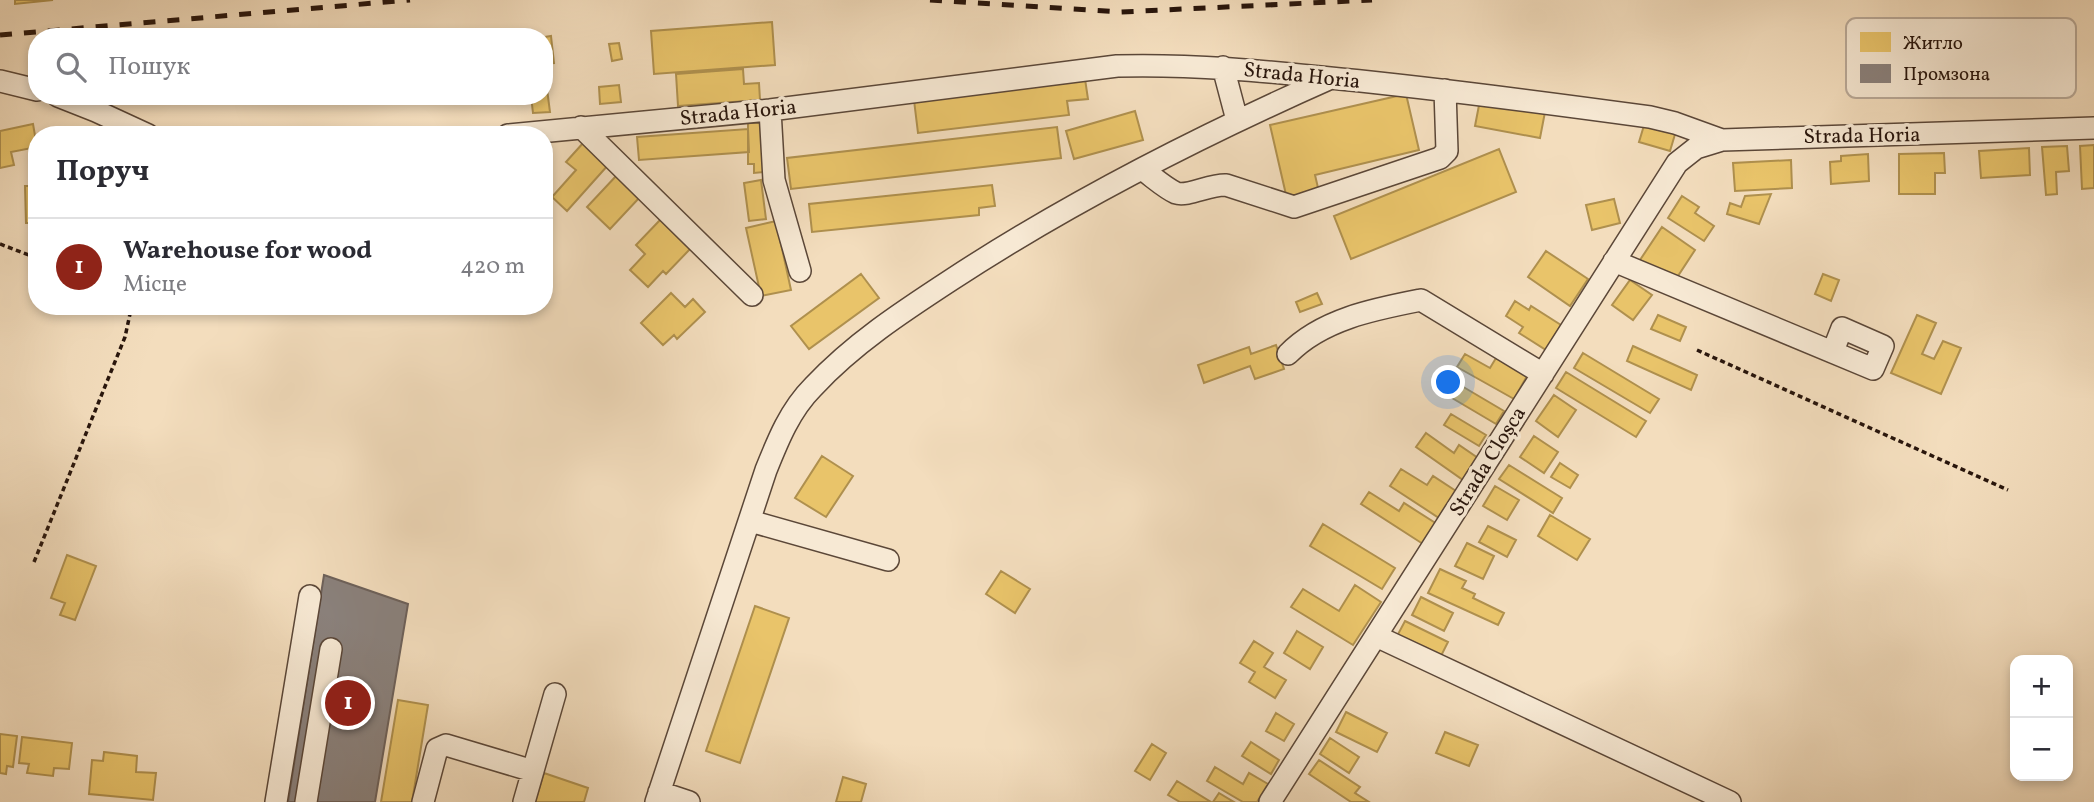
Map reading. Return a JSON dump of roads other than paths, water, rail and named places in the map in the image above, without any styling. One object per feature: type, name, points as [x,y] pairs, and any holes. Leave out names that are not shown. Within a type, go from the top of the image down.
[{"type":"street","name":"Strada Horia","points":[[553,130],[770,110],[1117,66],[1223,67],[1445,89],[1650,117],[1721,140],[2094,128]]},
{"type":"street","points":[[1223,67],[1237,120]]},
{"type":"street","points":[[689,802],[658,797],[766,470],[785,424],[811,388],[857,345],[996,250],[1237,120],[1331,78]]},
{"type":"street","points":[[0,81],[28,88]]},
{"type":"street","points":[[1143,170],[1176,193],[1184,194],[1215,184],[1226,185],[1294,207],[1440,158],[1447,151],[1445,89]]},
{"type":"street","points":[[81,105],[128,126]]},
{"type":"street","points":[[770,110],[774,180],[800,271]]},
{"type":"street","points":[[581,127],[752,295]]},
{"type":"street","name":"Strada Cloșca","points":[[1270,802],[1677,163],[1696,148],[1721,140]]},
{"type":"street","points":[[1614,261],[1833,351]]},
{"type":"street","points":[[1288,354],[1321,328],[1391,306],[1421,300],[1543,373]]},
{"type":"street","points":[[750,521],[888,560]]},
{"type":"street","points":[[276,802],[310,596]]},
{"type":"street","points":[[1376,635],[1730,802]]},
{"type":"street","points":[[306,802],[331,649]]},
{"type":"street","points":[[524,802],[555,694]]},
{"type":"street","points":[[423,802],[437,749],[446,746],[533,771]]},
{"type":"railway","points":[[82,28],[410,0]]},
{"type":"railway","points":[[930,0],[1121,12],[1372,0]]},
{"type":"railway","points":[[0,35],[28,33]]},
{"type":"place","name":"Warehouse for wood","points":[[348,703]]}]
